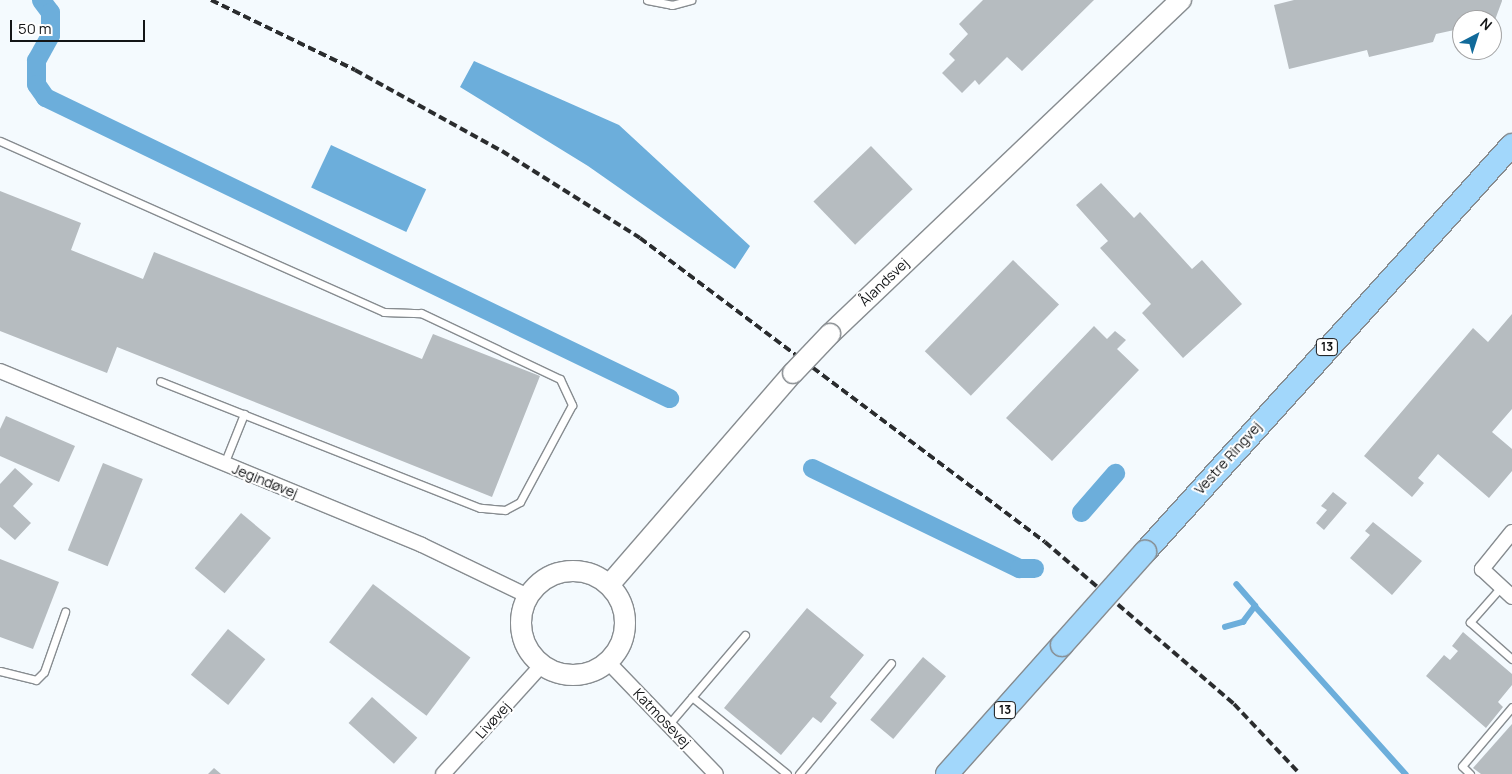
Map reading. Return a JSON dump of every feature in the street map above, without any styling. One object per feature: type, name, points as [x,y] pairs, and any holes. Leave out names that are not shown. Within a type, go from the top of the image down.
[{"type":"main road","name":"Vestre Ringvej","points":[[947,774],[1512,145]]},
{"type":"street","name":"Ålandsvej","points":[[610,584],[793,373],[830,334],[1181,0]]},
{"type":"street","name":"Jegindøvej","points":[[0,371],[422,545],[528,596]]},
{"type":"street","points":[[1512,532],[1482,569],[1512,597]]},
{"type":"street","points":[[566,570],[597,575],[610,584],[620,598],[626,632],[609,662],[576,676],[542,665],[524,641],[521,618],[528,596],[544,580],[566,570]]},
{"type":"street","name":"Katmosevej","points":[[609,662],[716,774]]},
{"type":"street","name":"Livøvej","points":[[443,774],[542,665]]},
{"type":"lane","points":[[647,0],[672,5],[691,0]]},
{"type":"lane","points":[[0,141],[384,312],[421,313],[560,378],[572,405],[520,502],[505,510],[480,508],[160,381]]},
{"type":"lane","points":[[224,464],[244,414]]},
{"type":"lane","points":[[1501,587],[1470,622],[1512,659]]},
{"type":"lane","points":[[0,671],[27,681],[36,680],[44,672],[65,612]]},
{"type":"lane","points":[[668,724],[745,634]]},
{"type":"lane","points":[[799,774],[891,663]]},
{"type":"lane","points":[[692,697],[787,774]]},
{"type":"lane","points":[[1470,774],[1462,766],[1512,708]]},
{"type":"water","points":[[474,61],[619,125],[750,246],[735,269],[588,166],[460,87]]},
{"type":"water","points":[[331,145],[426,189],[406,232],[311,188]]},
{"type":"building","points":[[983,0],[1094,0],[1022,71],[1007,57],[979,85],[975,80],[962,93],[942,73],[955,60],[949,54],[968,34],[959,24]]},
{"type":"building","points":[[1294,0],[1502,0],[1499,10],[1452,10],[1452,31],[1436,34],[1433,42],[1369,57],[1367,50],[1289,69],[1274,5]]},
{"type":"building","points":[[871,146],[913,189],[855,245],[813,202]]},
{"type":"building","points":[[1101,183],[1134,218],[1140,212],[1192,269],[1202,260],[1242,304],[1183,358],[1142,313],[1151,304],[1100,248],[1108,241],[1076,205]]},
{"type":"building","points":[[0,191],[81,223],[71,250],[143,279],[154,252],[422,359],[433,334],[540,376],[492,497],[117,347],[107,373],[0,331]]},
{"type":"building","points":[[1013,260],[1059,304],[971,396],[925,351]]},
{"type":"building","points":[[1512,314],[1512,409],[1492,432],[1512,449],[1512,471],[1489,498],[1438,454],[1418,478],[1424,483],[1412,497],[1364,456],[1473,328],[1488,342]]},
{"type":"building","points":[[1094,326],[1107,339],[1115,331],[1126,340],[1117,349],[1139,370],[1052,461],[1006,418]]},
{"type":"building","points":[[6,416],[75,446],[59,482],[0,456],[0,429]]},
{"type":"building","points":[[103,463],[143,479],[108,566],[68,550]]},
{"type":"building","points":[[15,468],[33,484],[13,506],[31,523],[15,540],[0,527],[0,484]]},
{"type":"building","points":[[1333,492],[1347,503],[1324,530],[1316,523],[1327,510],[1321,506]]},
{"type":"building","points":[[241,513],[271,538],[225,593],[195,568]]},
{"type":"building","points":[[1373,522],[1422,561],[1392,595],[1350,558],[1370,535],[1365,531]]},
{"type":"building","points":[[0,559],[59,582],[33,649],[0,637]]},
{"type":"building","points":[[373,584],[470,657],[427,716],[329,642]]},
{"type":"building","points":[[807,608],[864,655],[830,697],[837,703],[821,723],[813,717],[781,755],[724,708]]},
{"type":"building","points":[[228,629],[265,659],[228,705],[191,675]]},
{"type":"building","points":[[1463,632],[1512,674],[1512,685],[1498,702],[1503,707],[1486,728],[1426,676],[1444,655],[1450,660],[1458,651],[1452,646]]},
{"type":"building","points":[[923,657],[946,676],[893,739],[870,720]]},
{"type":"building","points":[[372,697],[417,738],[394,764],[349,723]]},
{"type":"building","points":[[1512,724],[1512,774],[1481,774],[1473,768]]},
{"type":"building","points":[[214,768],[221,774],[208,774]]},
{"type":"waterway","points":[[41,0],[50,12],[50,35],[36,60],[36,84],[45,97],[669,398]]},
{"type":"waterway","points":[[812,468],[1019,568],[1034,568]]},
{"type":"waterway","points":[[1081,512],[1115,473]]},
{"type":"waterway","points":[[1225,627],[1243,622],[1255,606],[1237,585]]},
{"type":"waterway","points":[[1255,606],[1406,774]]},
{"type":"railway","points":[[211,0],[355,70],[502,151],[640,238],[1045,542],[1234,704],[1300,774]]}]
